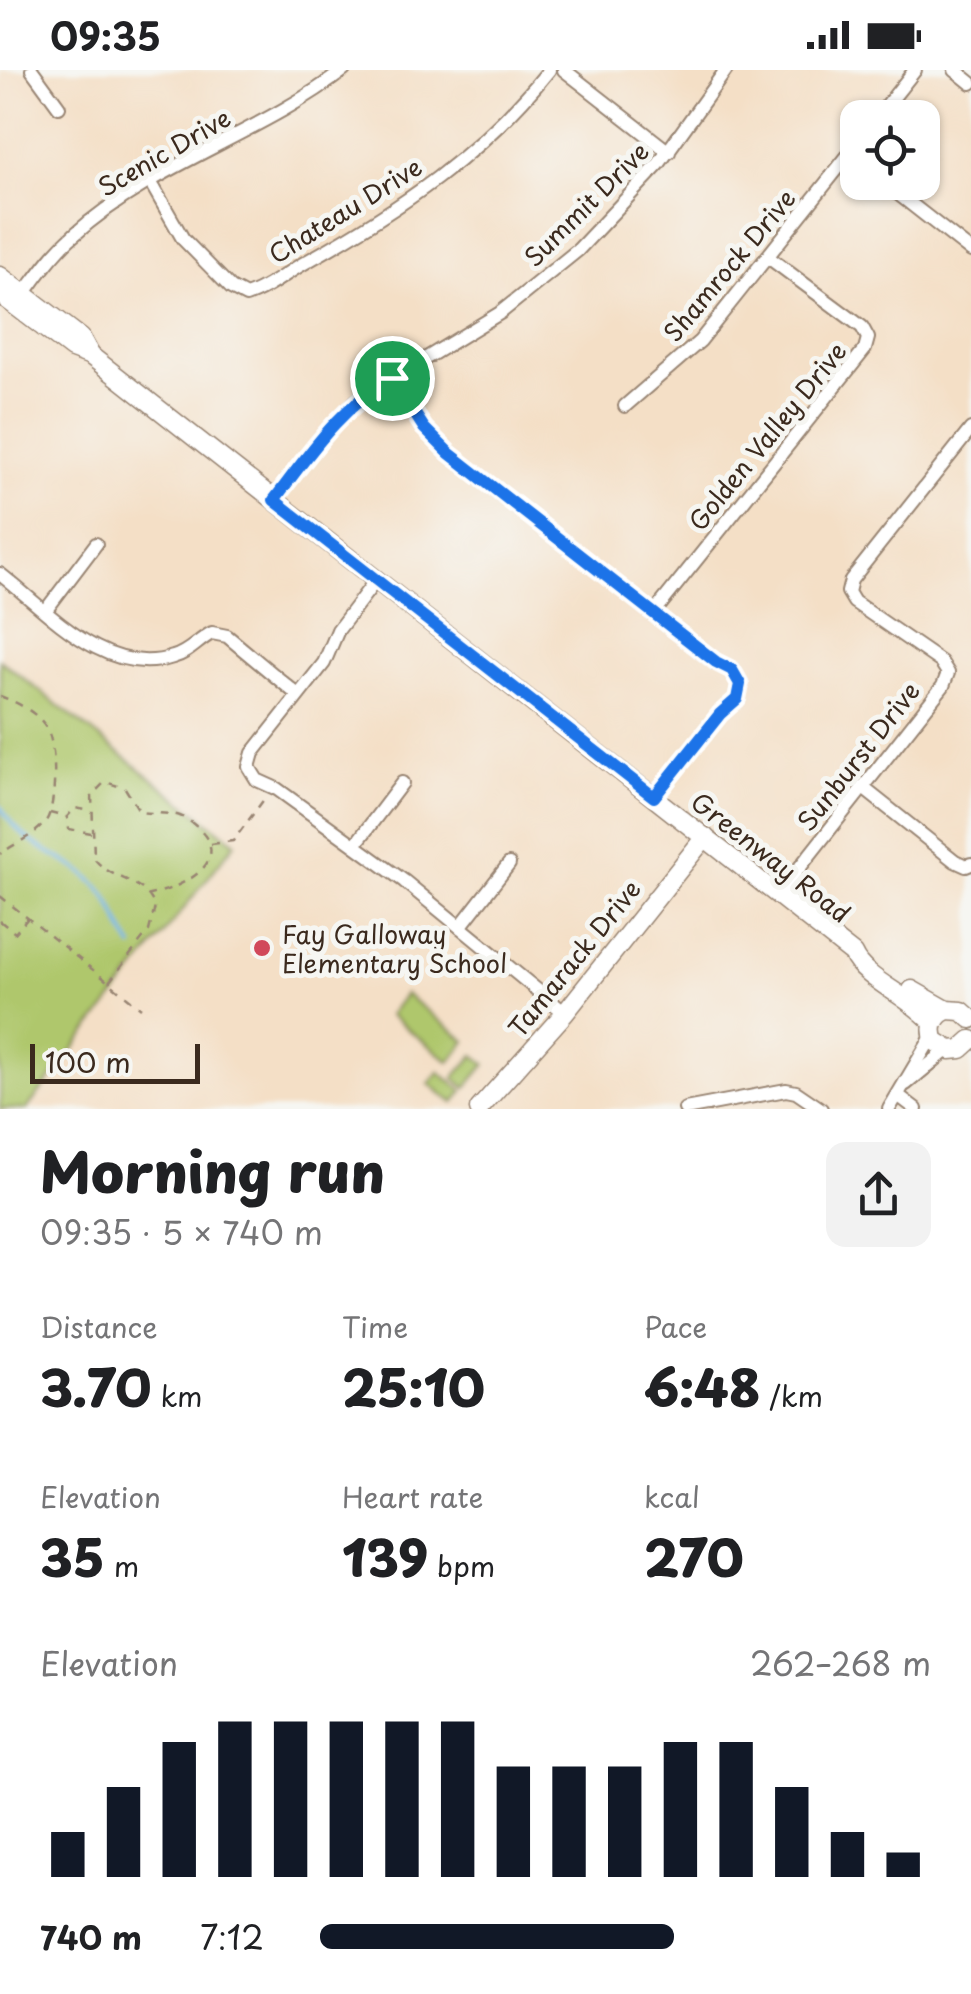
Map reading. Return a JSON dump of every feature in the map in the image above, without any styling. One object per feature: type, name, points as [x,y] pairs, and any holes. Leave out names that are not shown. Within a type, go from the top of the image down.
[{"type":"street","points":[[32,70],[59,107]]},
{"type":"street","name":"Scenic Drive","points":[[24,294],[72,236],[119,201],[297,102],[344,70]]},
{"type":"street","name":"Chateau Drive","points":[[150,183],[183,239],[231,288],[246,296],[261,291],[434,182],[497,127],[549,70]]},
{"type":"street","points":[[564,70],[669,152]]},
{"type":"street","name":"Summit Drive","points":[[274,500],[356,400],[476,329],[536,286],[598,231],[669,152],[726,70]]},
{"type":"street","points":[[891,100],[915,70]]},
{"type":"street","points":[[955,70],[971,83]]},
{"type":"street","name":"Shamrock Drive","points":[[625,406],[700,340],[840,174]]},
{"type":"street","points":[[906,200],[971,251]]},
{"type":"street","name":"Golden Valley Drive","points":[[653,614],[866,349],[868,338],[862,328],[768,258]]},
{"type":"street","name":"Greenway Road","points":[[0,276],[81,338],[91,356]]},
{"type":"street","name":"Greenway Road","points":[[0,294],[72,349],[91,356],[778,894],[853,954],[868,973],[915,1003],[939,1045],[962,1049]]},
{"type":"street","points":[[392,378],[434,440],[653,614],[732,670],[740,684],[737,699],[720,714],[654,797]]},
{"type":"street","name":"Sunburst Drive","points":[[778,894],[943,686],[948,673],[941,662],[854,602],[848,592],[851,580],[971,429]]},
{"type":"street","points":[[46,610],[96,544]]},
{"type":"street","points":[[0,574],[88,644],[126,661],[151,663],[178,656],[212,633],[226,636],[298,696]]},
{"type":"street","points":[[376,580],[338,630],[324,662],[254,753],[249,767],[257,780],[277,789],[354,845],[565,1013]]},
{"type":"street","points":[[354,845],[402,784]]},
{"type":"street","points":[[862,787],[955,861],[971,864]]},
{"type":"street","name":"Tamarack Drive","points":[[479,1109],[565,1013],[705,837]]},
{"type":"street","points":[[460,926],[509,864]]},
{"type":"street","name":"Greenway Road","points":[[853,954],[862,954],[909,989],[962,1010]]},
{"type":"street","points":[[888,1109],[933,1029],[962,1010]]},
{"type":"street","points":[[902,1090],[962,1049]]},
{"type":"street","points":[[685,1109],[786,1090],[796,1092],[820,1109]]},
{"type":"street","points":[[902,1090],[916,1109]]},
{"type":"path","points":[[0,696],[27,710],[49,732],[54,777],[50,813],[42,826],[0,854]]},
{"type":"path","points":[[109,982],[153,923],[155,907],[150,895],[136,882],[107,872],[97,864],[92,850],[92,795],[99,785],[119,784],[140,812],[186,819],[210,845],[209,856],[192,878],[150,895]]},
{"type":"path","points":[[210,845],[233,841],[266,798]]},
{"type":"path","points":[[67,817],[75,808],[92,811]]},
{"type":"path","points":[[50,813],[67,817]]},
{"type":"path","points":[[67,817],[70,829],[93,834]]},
{"type":"path","points":[[0,896],[142,1008]]},
{"type":"path","points":[[0,921],[15,933],[28,918]]},
{"type":"green space","points":[[0,660],[235,843],[27,1109],[0,1109]]},
{"type":"green space","points":[[405,994],[466,1041],[450,1062],[389,1015]]},
{"type":"green space","points":[[474,1055],[486,1064],[466,1088],[454,1078]]},
{"type":"green space","points":[[439,1072],[463,1091],[454,1103],[429,1084]]},
{"type":"waterway","points":[[0,806],[22,834],[97,885],[133,947]]},
{"type":"place","name":"Fay Galloway Elementary School","points":[[262,948]]},
{"type":"route","points":[[392,378],[424,428],[449,453],[716,662],[732,670],[740,684],[737,699],[720,714],[654,797],[274,500],[341,415],[356,400],[392,378]]}]
